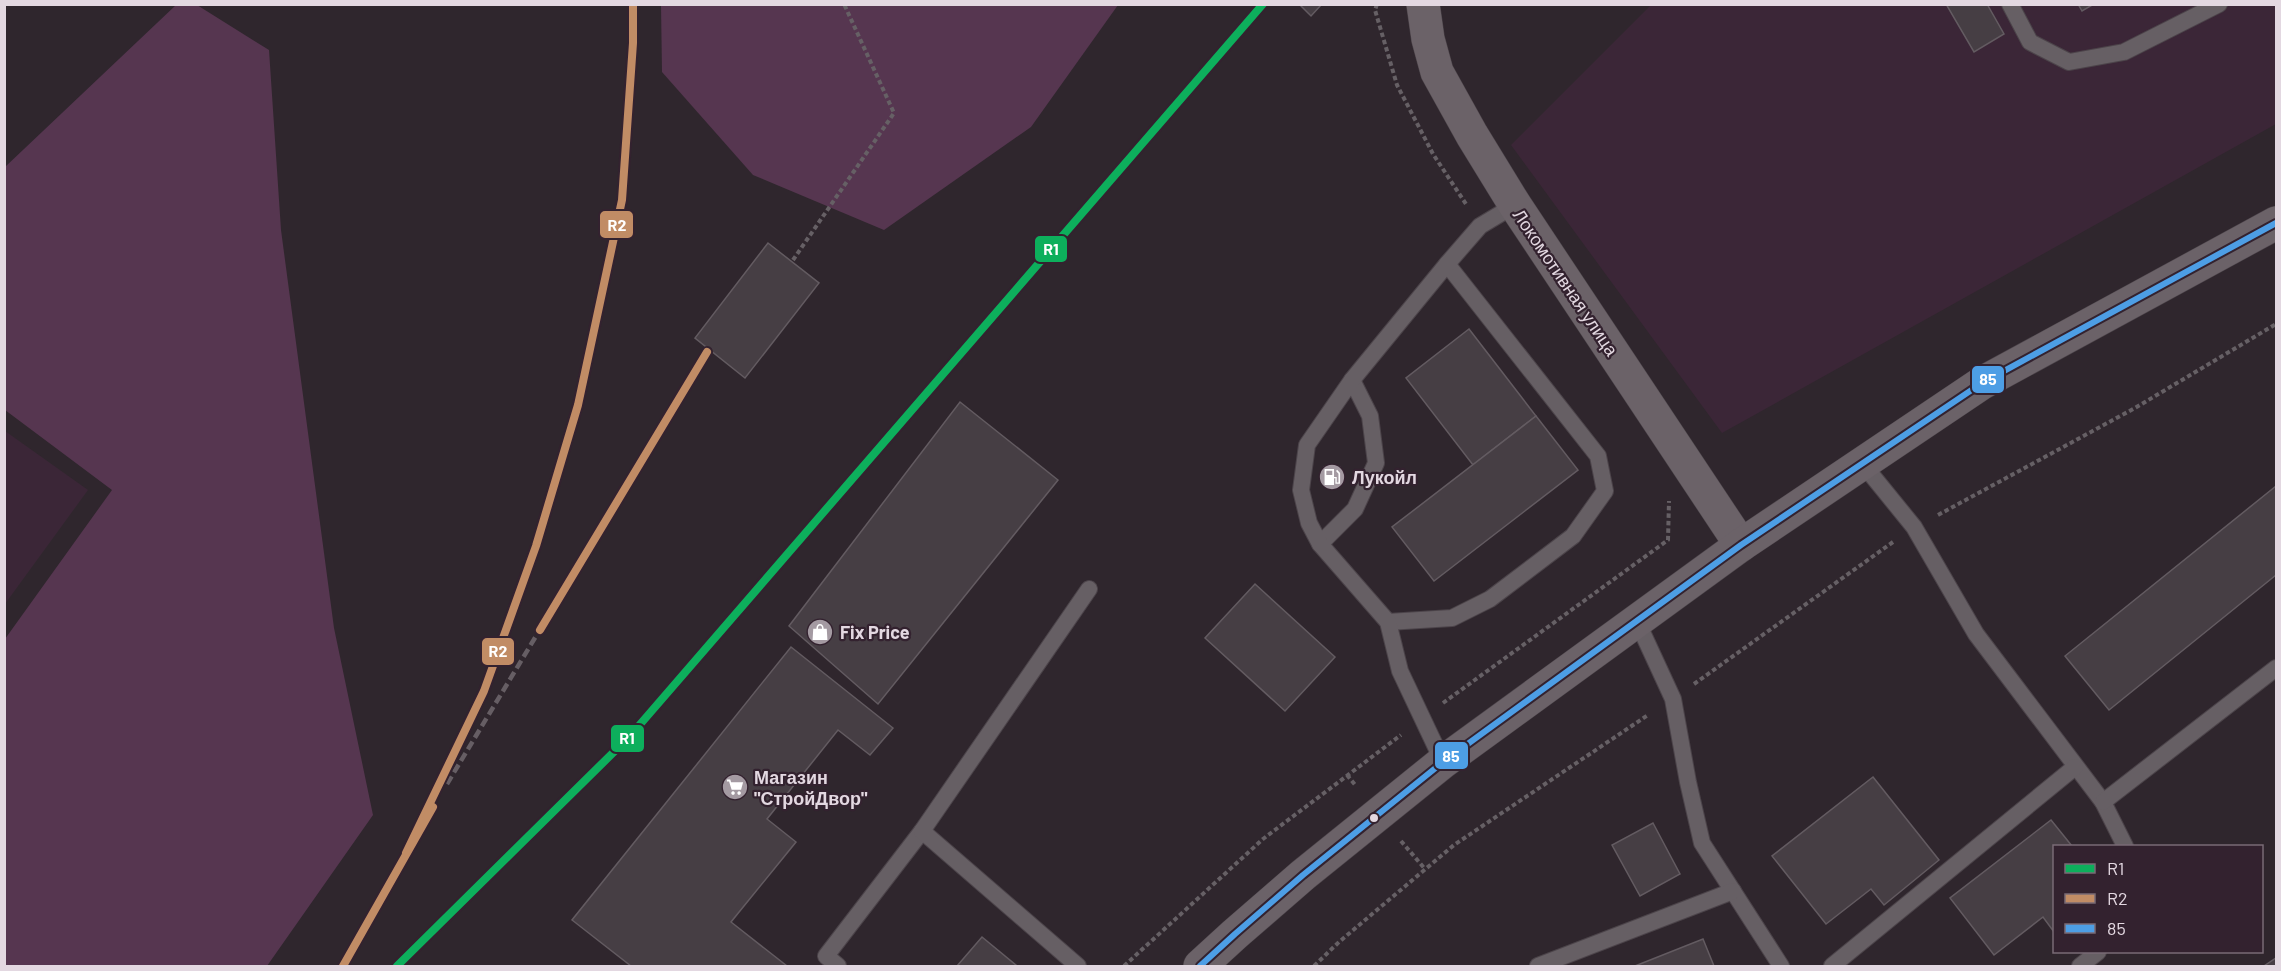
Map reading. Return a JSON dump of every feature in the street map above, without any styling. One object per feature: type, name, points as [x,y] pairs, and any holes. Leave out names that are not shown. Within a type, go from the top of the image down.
[{"type":"main road","name":"Локомотивная улица","points":[[1423,4],[1428,39],[1437,72],[1515,205],[1741,545]]},
{"type":"main road","points":[[1200,966],[1234,933],[1303,875],[1443,762],[1741,545],[1982,383],[2277,223]]},
{"type":"lane","points":[[2010,4],[2030,42],[2069,62],[2124,52],[2219,4]]},
{"type":"lane","points":[[1443,762],[1400,671],[1388,622],[1320,544],[1309,523],[1301,490],[1307,445],[1352,380],[1480,226],[1515,205]]},
{"type":"lane","points":[[1388,622],[1452,618],[1491,599],[1573,536],[1605,491],[1598,456],[1447,264]]},
{"type":"lane","points":[[1320,544],[1355,509],[1376,463],[1370,416],[1352,380]]},
{"type":"lane","points":[[1862,463],[1914,527],[1976,634],[2103,802],[2124,845]]},
{"type":"lane","points":[[838,966],[826,956],[922,831],[1089,589]]},
{"type":"lane","points":[[1637,621],[1672,699],[1702,843],[1781,966]]},
{"type":"lane","points":[[2103,802],[2277,668]]},
{"type":"lane","points":[[1832,966],[2075,767]]},
{"type":"lane","points":[[922,831],[1078,966]]},
{"type":"lane","points":[[1538,966],[1733,891]]},
{"type":"lane","points":[[2080,966],[2096,953]]},
{"type":"path","points":[[793,260],[894,113],[844,4]]},
{"type":"path","points":[[1377,4],[1375,10],[1397,85],[1433,154],[1480,226]]},
{"type":"path","points":[[1314,966],[1454,844],[1672,699],[1914,527],[2135,408],[2277,324]]},
{"type":"path","points":[[1124,966],[1263,839],[1422,719],[1668,540],[1670,496]]},
{"type":"shaded area","points":[[661,4],[1118,5],[1031,127],[884,230],[753,175],[662,72]]},
{"type":"shaded area","points":[[176,5],[197,5],[269,50],[281,230],[334,628],[373,815],[267,966],[5,966],[5,639],[112,490],[5,410],[5,167]]},
{"type":"shaded area","points":[[1651,5],[2276,5],[2276,124],[1722,433],[1511,145]]},
{"type":"shaded area","points":[[5,431],[88,490],[5,604]]},
{"type":"building","points":[[1299,4],[1322,4],[1311,16]]},
{"type":"building","points":[[1946,4],[1987,4],[2004,34],[1974,52]]},
{"type":"building","points":[[2078,4],[2094,4],[2082,11]]},
{"type":"building","points":[[768,243],[819,283],[745,378],[695,338]]},
{"type":"building","points":[[1469,329],[1536,416],[1473,465],[1406,378]]},
{"type":"building","points":[[960,402],[1058,480],[878,704],[789,626]]},
{"type":"building","points":[[1536,416],[1578,470],[1434,581],[1392,527]]},
{"type":"building","points":[[2276,486],[2276,575],[2109,710],[2065,656]]},
{"type":"building","points":[[1255,584],[1335,657],[1285,711],[1205,638]]},
{"type":"building","name":"Магазин \"СтройДвор\"","points":[[791,647],[893,728],[870,755],[838,730],[767,819],[796,842],[731,922],[787,966],[631,966],[572,920]]},
{"type":"building","points":[[1873,777],[1939,860],[1884,905],[1871,889],[1826,924],[1772,856]]},
{"type":"building","points":[[2051,820],[2071,845],[2053,845],[2053,931],[2043,917],[1994,955],[1950,898]]},
{"type":"building","points":[[1653,823],[1680,874],[1640,896],[1612,845]]},
{"type":"building","points":[[982,937],[1017,966],[957,966]]},
{"type":"building","points":[[1703,939],[1714,966],[1635,966]]},
{"type":"building","points":[[2276,958],[2276,966],[2264,966]]},
{"type":"railway","points":[[406,853],[484,691],[536,546],[578,405],[622,200],[633,43],[633,4]]},
{"type":"railway","points":[[397,966],[630,736],[1263,4]]},
{"type":"railway","points":[[447,784],[707,352]]},
{"type":"railway","points":[[343,966],[410,846]]},
{"type":"transit line","name":"R2","points":[[406,853],[484,691],[536,546],[578,405],[622,200],[633,43],[633,4]]},
{"type":"transit line","name":"R1","points":[[397,966],[630,736],[1263,4]]},
{"type":"transit line","name":"85","points":[[1200,966],[1303,875],[1443,762],[1741,545],[1982,383],[2276,223]]},
{"type":"transit line","name":"R2","points":[[540,630],[707,352]]},
{"type":"transit line","name":"R2","points":[[343,966],[433,807]]},
{"type":"place","name":"Лукойл","points":[[1332,477]]},
{"type":"place","name":"Fix Price","points":[[820,632]]},
{"type":"place","name":"Магазин \"СтройДвор\"","points":[[735,787]]}]
